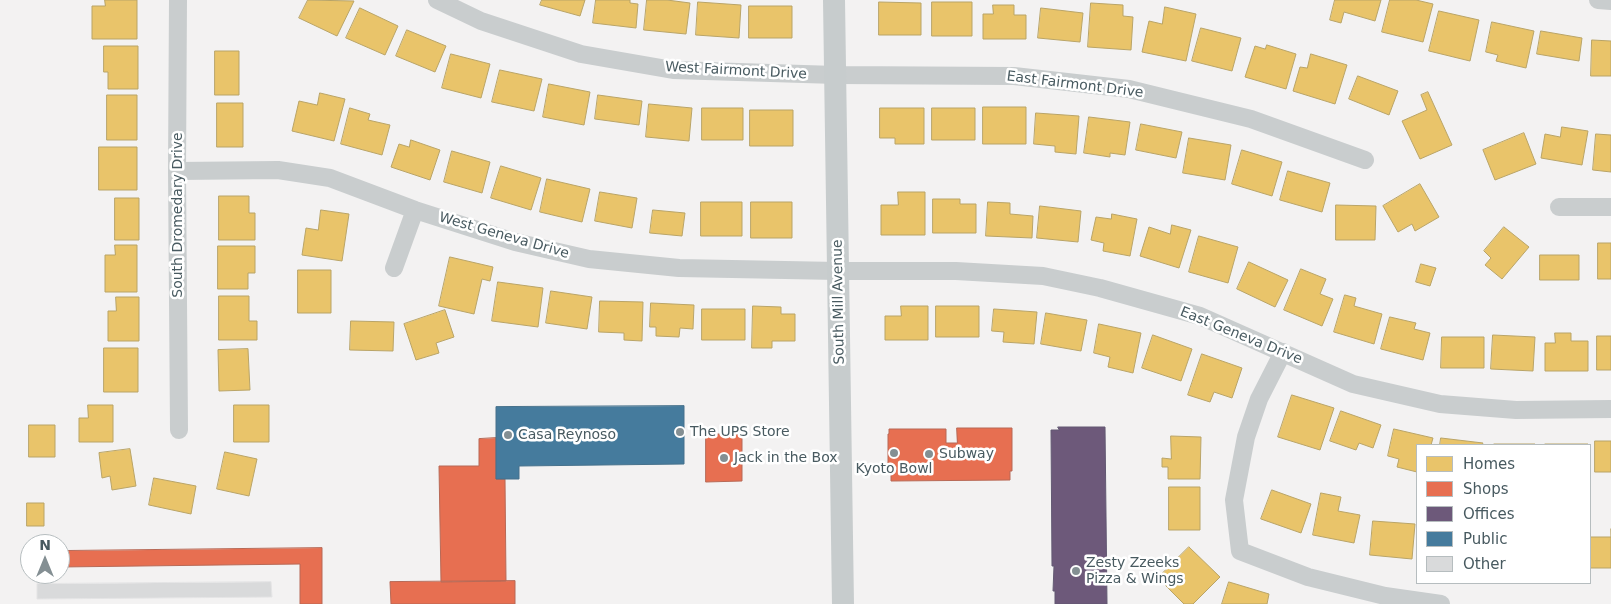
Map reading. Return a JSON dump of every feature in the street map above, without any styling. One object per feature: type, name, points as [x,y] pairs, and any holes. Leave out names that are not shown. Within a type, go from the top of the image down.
[{"type":"main road","name":"South Mill Avenue","points":[[834,0],[843,604]]},
{"type":"street","name":"South Dromedary Drive","points":[[178,0],[179,430]]},
{"type":"street","name":"West Fairmont Drive","points":[[436,0],[481,20],[581,54],[673,70],[836,75]]},
{"type":"street","points":[[1598,0],[1611,1]]},
{"type":"street","name":"East Fairmont Drive","points":[[836,75],[1014,76],[1129,89],[1251,119],[1365,160]]},
{"type":"street","name":"West Geneva Drive","points":[[177,171],[278,170],[330,178],[415,210],[515,242],[588,259],[679,268],[838,271]]},
{"type":"street","points":[[1559,207],[1611,207]]},
{"type":"street","points":[[394,268],[415,210]]},
{"type":"street","name":"East Geneva Drive","points":[[838,271],[956,271],[1042,276],[1100,288],[1200,316],[1353,384],[1440,404],[1516,410],[1611,409]]},
{"type":"street","points":[[1284,352],[1259,399],[1246,437],[1234,500],[1240,551],[1308,577],[1385,596],[1441,604]]},
{"type":"building: Homes","points":[[105,0],[137,0],[137,39],[92,39],[92,6],[105,6]]},
{"type":"building: Homes","points":[[308,0],[354,1],[337,36],[299,18]]},
{"type":"building: Homes","points":[[542,0],[585,0],[580,16],[540,5]]},
{"type":"building: Homes","points":[[596,0],[630,0],[630,3],[638,4],[636,28],[593,23]]},
{"type":"building: Homes","points":[[647,0],[690,3],[686,34],[644,30]]},
{"type":"building: Homes","points":[[1335,0],[1381,0],[1375,21],[1344,12],[1341,23],[1330,20]]},
{"type":"building: Homes","points":[[1390,0],[1416,0],[1433,4],[1423,42],[1382,32]]},
{"type":"building: Homes","points":[[698,2],[741,5],[739,38],[696,35]]},
{"type":"building: Homes","points":[[879,2],[921,3],[921,35],[879,35]]},
{"type":"building: Homes","points":[[932,2],[972,2],[972,36],[932,36]]},
{"type":"building: Homes","points":[[1091,3],[1123,5],[1123,16],[1133,17],[1131,50],[1088,47]]},
{"type":"building: Homes","points":[[993,5],[1014,5],[1014,15],[1026,15],[1026,39],[983,39],[983,14],[993,14]]},
{"type":"building: Homes","points":[[749,6],[792,6],[792,38],[749,38]]},
{"type":"building: Homes","points":[[1165,7],[1196,14],[1186,61],[1142,52],[1149,21],[1162,24]]},
{"type":"building: Homes","points":[[360,8],[398,26],[385,55],[346,38]]},
{"type":"building: Homes","points":[[1041,8],[1083,13],[1080,42],[1038,38]]},
{"type":"building: Homes","points":[[1439,11],[1479,20],[1470,61],[1429,51]]},
{"type":"building: Homes","points":[[1492,22],[1534,31],[1526,68],[1496,61],[1498,55],[1486,52]]},
{"type":"building: Homes","points":[[1201,28],[1241,38],[1232,71],[1192,61]]},
{"type":"building: Homes","points":[[407,30],[446,46],[435,72],[396,56]]},
{"type":"building: Homes","points":[[1541,31],[1582,38],[1579,61],[1537,54]]},
{"type":"building: Homes","points":[[1592,40],[1611,41],[1611,76],[1591,76]]},
{"type":"building: Homes","points":[[1267,45],[1296,54],[1286,89],[1245,77],[1255,46],[1265,49]]},
{"type":"building: Homes","points":[[104,46],[138,46],[138,89],[108,89],[108,72],[104,72]]},
{"type":"building: Homes","points":[[215,51],[239,51],[239,95],[215,95]]},
{"type":"building: Homes","points":[[451,54],[490,64],[481,98],[442,88]]},
{"type":"building: Homes","points":[[1311,54],[1347,65],[1335,104],[1293,91],[1300,67],[1307,68]]},
{"type":"building: Homes","points":[[500,70],[542,79],[534,111],[492,102]]},
{"type":"building: Homes","points":[[1358,76],[1398,91],[1389,115],[1349,99]]},
{"type":"building: Homes","points":[[549,84],[590,92],[584,125],[543,117]]},
{"type":"building: Homes","points":[[1428,92],[1452,145],[1420,159],[1402,121],[1427,110],[1421,95]]},
{"type":"building: Homes","points":[[320,93],[345,99],[334,141],[292,131],[299,101],[317,105]]},
{"type":"building: Homes","points":[[107,95],[137,95],[137,140],[107,140]]},
{"type":"building: Homes","points":[[598,95],[642,101],[639,125],[595,119]]},
{"type":"building: Homes","points":[[217,103],[243,103],[243,147],[217,147]]},
{"type":"building: Homes","points":[[649,104],[692,108],[689,141],[646,137]]},
{"type":"building: Homes","points":[[983,107],[1026,107],[1026,144],[983,144]]},
{"type":"building: Homes","points":[[350,108],[370,114],[368,120],[390,125],[382,155],[341,144]]},
{"type":"building: Homes","points":[[702,108],[743,108],[743,140],[702,140]]},
{"type":"building: Homes","points":[[880,108],[924,108],[924,144],[895,144],[895,138],[880,138]]},
{"type":"building: Homes","points":[[932,108],[975,108],[975,140],[932,140]]},
{"type":"building: Homes","points":[[750,110],[793,110],[793,146],[750,146]]},
{"type":"building: Homes","points":[[1036,113],[1079,116],[1076,154],[1055,152],[1055,146],[1034,144]]},
{"type":"building: Homes","points":[[1089,117],[1130,122],[1125,155],[1110,153],[1110,157],[1084,153]]},
{"type":"building: Homes","points":[[1141,124],[1182,132],[1176,158],[1136,150]]},
{"type":"building: Homes","points":[[1562,127],[1588,131],[1582,165],[1541,158],[1545,134],[1560,137]]},
{"type":"building: Homes","points":[[1524,133],[1536,164],[1495,180],[1483,150]]},
{"type":"building: Homes","points":[[1596,134],[1611,135],[1611,172],[1593,170]]},
{"type":"building: Homes","points":[[1189,138],[1231,145],[1225,180],[1183,173]]},
{"type":"building: Homes","points":[[411,140],[440,150],[430,180],[391,167],[399,144],[409,147]]},
{"type":"building: Homes","points":[[99,147],[137,147],[137,190],[99,190]]},
{"type":"building: Homes","points":[[1242,150],[1282,162],[1272,196],[1232,184]]},
{"type":"building: Homes","points":[[452,151],[490,162],[482,193],[444,182]]},
{"type":"building: Homes","points":[[501,166],[541,178],[531,210],[491,198]]},
{"type":"building: Homes","points":[[1288,171],[1330,183],[1322,212],[1280,200]]},
{"type":"building: Homes","points":[[547,179],[590,189],[582,222],[540,212]]},
{"type":"building: Homes","points":[[1420,184],[1439,217],[1415,231],[1412,224],[1398,232],[1383,206]]},
{"type":"building: Homes","points":[[600,192],[637,198],[632,228],[595,221]]},
{"type":"building: Homes","points":[[898,192],[925,192],[925,235],[881,235],[881,205],[898,205]]},
{"type":"building: Homes","points":[[219,196],[249,196],[249,213],[255,213],[255,240],[219,240]]},
{"type":"building: Homes","points":[[115,198],[139,198],[139,240],[115,240]]},
{"type":"building: Homes","points":[[933,199],[960,199],[960,204],[976,204],[976,233],[933,233]]},
{"type":"building: Homes","points":[[701,202],[742,202],[742,236],[701,236]]},
{"type":"building: Homes","points":[[751,202],[792,202],[792,238],[751,238]]},
{"type":"building: Homes","points":[[988,202],[1010,203],[1010,214],[1033,216],[1032,238],[986,236]]},
{"type":"building: Homes","points":[[1336,205],[1376,206],[1375,240],[1336,240]]},
{"type":"building: Homes","points":[[1040,206],[1081,211],[1078,242],[1037,238]]},
{"type":"building: Homes","points":[[321,210],[349,214],[342,261],[302,255],[306,228],[318,230]]},
{"type":"building: Homes","points":[[653,210],[685,213],[682,236],[650,233]]},
{"type":"building: Homes","points":[[1112,214],[1137,219],[1130,256],[1103,251],[1104,243],[1091,240],[1096,217],[1111,219]]},
{"type":"building: Homes","points":[[1172,225],[1191,230],[1179,268],[1140,256],[1149,227],[1170,234]]},
{"type":"building: Homes","points":[[1504,227],[1529,247],[1502,279],[1485,265],[1491,258],[1484,251]]},
{"type":"building: Homes","points":[[1199,236],[1238,247],[1228,283],[1189,272]]},
{"type":"building: Homes","points":[[1598,243],[1611,243],[1611,279],[1598,279]]},
{"type":"building: Homes","points":[[115,245],[137,245],[137,292],[105,292],[105,255],[115,255]]},
{"type":"building: Homes","points":[[218,246],[255,246],[255,273],[248,273],[248,289],[218,289]]},
{"type":"building: Homes","points":[[1540,255],[1579,255],[1579,280],[1540,280]]},
{"type":"building: Homes","points":[[450,257],[493,267],[490,281],[482,279],[474,314],[439,306]]},
{"type":"building: Homes","points":[[1249,262],[1288,280],[1275,307],[1237,289]]},
{"type":"building: Homes","points":[[1421,264],[1436,268],[1430,286],[1416,282]]},
{"type":"building: Homes","points":[[1301,269],[1326,279],[1320,294],[1333,299],[1322,326],[1284,310]]},
{"type":"building: Homes","points":[[298,270],[331,270],[331,313],[298,313]]},
{"type":"building: Homes","points":[[498,282],[543,288],[538,327],[492,321]]},
{"type":"building: Homes","points":[[551,291],[592,297],[587,329],[546,323]]},
{"type":"building: Homes","points":[[1345,295],[1356,298],[1354,306],[1382,314],[1374,344],[1334,332]]},
{"type":"building: Homes","points":[[219,296],[249,296],[249,321],[257,321],[257,340],[219,340]]},
{"type":"building: Homes","points":[[116,297],[139,297],[139,341],[108,341],[108,311],[116,311]]},
{"type":"building: Homes","points":[[600,301],[643,302],[642,341],[624,340],[624,333],[599,332]]},
{"type":"building: Homes","points":[[651,303],[694,305],[693,329],[680,328],[679,337],[656,336],[656,327],[650,327]]},
{"type":"building: Homes","points":[[753,306],[781,307],[781,314],[795,314],[795,341],[772,341],[772,348],[752,348]]},
{"type":"building: Homes","points":[[901,306],[928,306],[928,340],[885,340],[885,316],[901,316]]},
{"type":"building: Homes","points":[[936,306],[979,306],[979,337],[936,337]]},
{"type":"building: Homes","points":[[702,309],[745,309],[745,340],[702,340]]},
{"type":"building: Homes","points":[[994,309],[1037,312],[1034,344],[1003,342],[1004,332],[992,331]]},
{"type":"building: Homes","points":[[445,310],[454,337],[436,343],[439,353],[416,360],[404,324]]},
{"type":"building: Homes","points":[[1046,313],[1087,320],[1081,351],[1041,344]]},
{"type":"building: Homes","points":[[1390,317],[1416,323],[1414,329],[1430,333],[1423,360],[1381,349]]},
{"type":"building: Homes","points":[[351,321],[394,322],[393,351],[350,350]]},
{"type":"building: Homes","points":[[1099,324],[1141,333],[1133,373],[1108,367],[1110,357],[1094,353]]},
{"type":"building: Homes","points":[[1555,333],[1571,333],[1571,341],[1588,341],[1588,371],[1545,371],[1545,343],[1555,343]]},
{"type":"building: Homes","points":[[1153,335],[1192,349],[1181,381],[1142,368]]},
{"type":"building: Homes","points":[[1493,335],[1535,337],[1533,371],[1491,369]]},
{"type":"building: Homes","points":[[1597,336],[1611,336],[1611,370],[1597,370]]},
{"type":"building: Homes","points":[[1442,337],[1484,337],[1484,368],[1441,368]]},
{"type":"building: Homes","points":[[104,348],[138,348],[138,392],[104,392]]},
{"type":"building: Homes","points":[[248,349],[250,390],[219,391],[218,350]]},
{"type":"building: Homes","points":[[1202,354],[1242,368],[1232,398],[1214,392],[1210,402],[1188,395]]},
{"type":"building: Homes","points":[[1292,395],[1334,408],[1320,450],[1278,437]]},
{"type":"building: Homes","points":[[88,405],[113,405],[113,442],[79,442],[79,418],[88,418]]},
{"type":"building: Homes","points":[[234,405],[269,405],[269,442],[234,442]]},
{"type":"building: Homes","points":[[1341,411],[1381,425],[1373,448],[1359,443],[1356,450],[1330,441]]},
{"type":"building: Homes","points":[[29,425],[55,425],[55,457],[29,457]]},
{"type":"building: Homes","points":[[1394,429],[1433,438],[1431,444],[1416,444],[1416,472],[1397,467],[1399,459],[1388,456]]},
{"type":"building: Homes","points":[[1171,436],[1201,437],[1200,479],[1168,479],[1168,467],[1162,467],[1162,458],[1171,459]]},
{"type":"building: Homes","points":[[1441,438],[1483,443],[1482,444],[1440,444]]},
{"type":"building: Homes","points":[[1595,441],[1611,441],[1611,472],[1595,472]]},
{"type":"building: Homes","points":[[130,449],[136,486],[112,490],[110,476],[102,478],[99,453]]},
{"type":"building: Homes","points":[[225,452],[257,459],[249,496],[217,489]]},
{"type":"building: Homes","points":[[154,478],[196,486],[191,514],[149,505]]},
{"type":"building: Homes","points":[[1169,487],[1200,487],[1200,530],[1169,530]]},
{"type":"building: Homes","points":[[1272,490],[1311,504],[1301,533],[1261,519]]},
{"type":"building: Homes","points":[[1321,493],[1341,497],[1338,511],[1360,515],[1354,543],[1313,535]]},
{"type":"building: Homes","points":[[27,503],[44,503],[44,526],[27,526]]},
{"type":"building: Homes","points":[[1373,521],[1415,524],[1412,559],[1370,555]]},
{"type":"building: Homes","points":[[1591,537],[1611,537],[1611,568],[1591,568]]},
{"type":"building: Homes","points":[[1189,547],[1220,577],[1193,604],[1184,604],[1158,578]]},
{"type":"building: Homes","points":[[1229,582],[1269,594],[1267,604],[1222,604]]},
{"type":"building: Shops","points":[[957,428],[1012,428],[1012,471],[1010,471],[1010,480],[891,481],[890,467],[888,468],[889,429],[946,429],[946,443],[957,443]]},
{"type":"building: Shops","name":"Jack in the Box","points":[[706,434],[742,434],[742,481],[706,482]]},
{"type":"building: Shops","points":[[496,438],[496,479],[505,479],[506,581],[441,582],[439,466],[479,466],[479,439]]},
{"type":"building: Shops","points":[[322,548],[322,604],[300,604],[300,564],[70,567],[70,551]]},
{"type":"building: Shops","points":[[515,581],[515,604],[391,604],[390,582]]},
{"type":"building: Offices","points":[[1058,427],[1105,427],[1107,604],[1055,604],[1055,591],[1053,591],[1054,566],[1052,566],[1051,430],[1059,430]]},
{"type":"building: Public","points":[[684,406],[684,464],[519,466],[519,479],[496,479],[496,407]]},
{"type":"building: Other","points":[[271,582],[272,597],[37,599],[37,584]]},
{"type":"place","name":"The UPS Store","points":[[680,432]]},
{"type":"place","name":"Casa Reynoso","points":[[508,435]]},
{"type":"place","name":"Kyoto Bowl","points":[[894,453]]},
{"type":"place","name":"Subway","points":[[929,454]]},
{"type":"place","name":"Jack in the Box","points":[[724,458]]},
{"type":"place","name":"Zesty Zzeeks Pizza & Wings","points":[[1076,571]]}]
